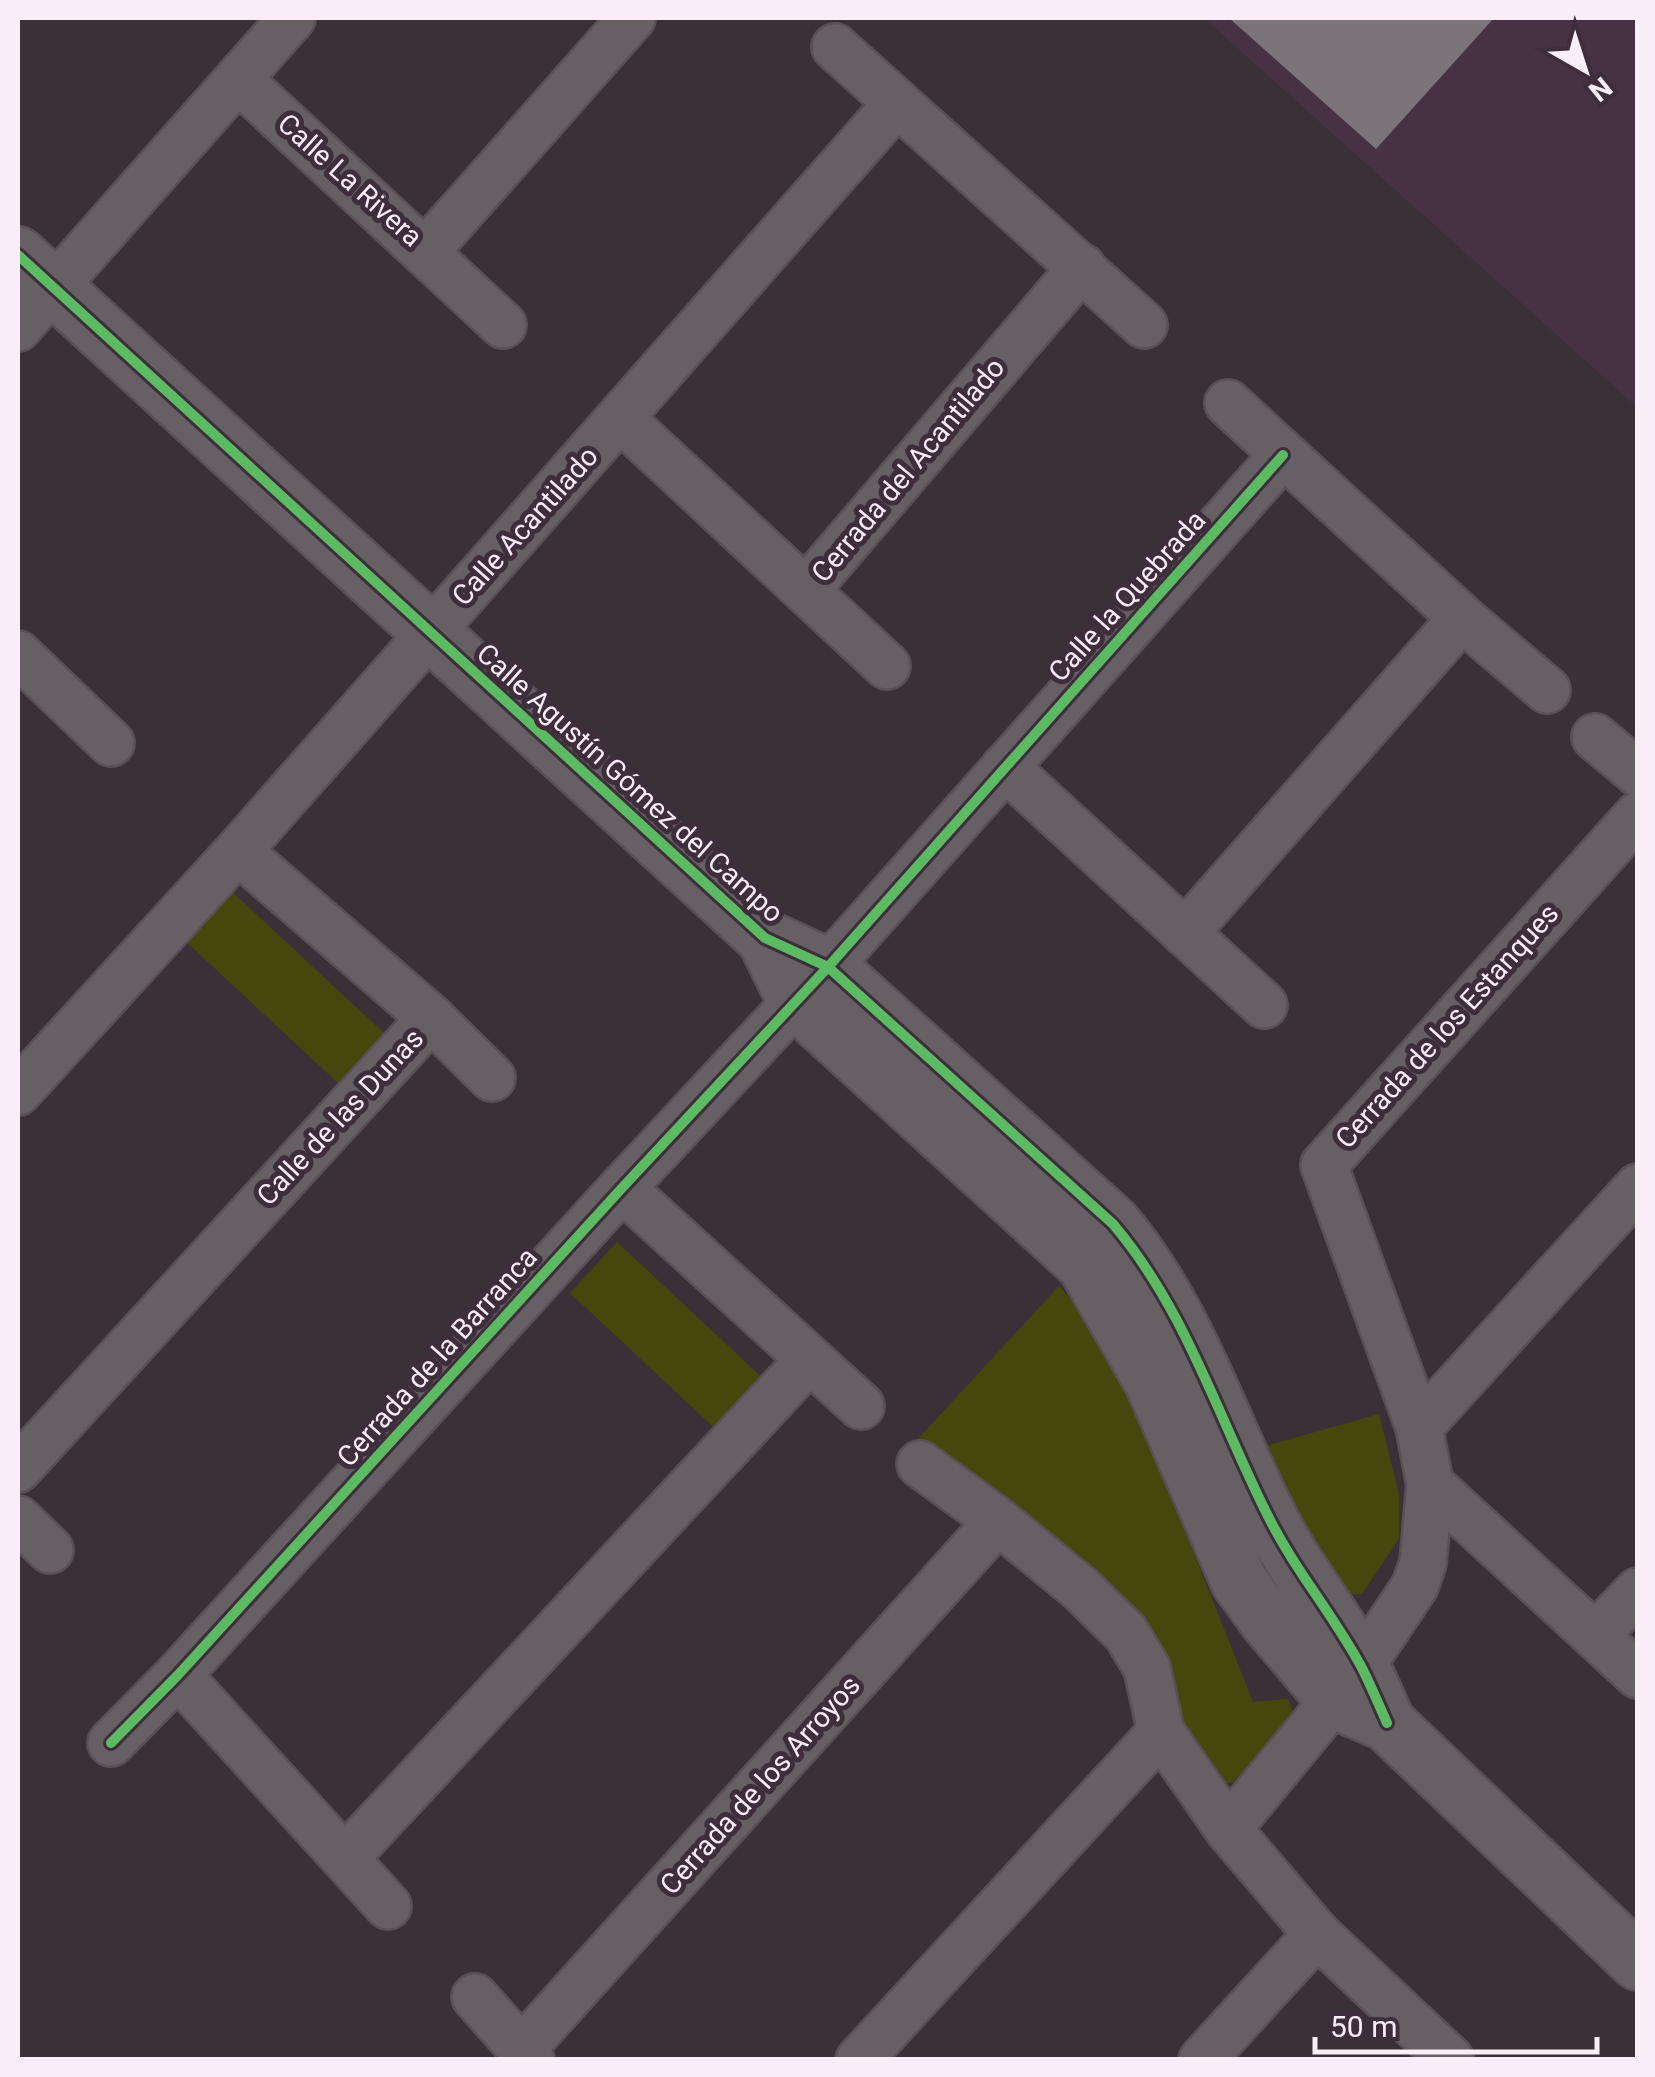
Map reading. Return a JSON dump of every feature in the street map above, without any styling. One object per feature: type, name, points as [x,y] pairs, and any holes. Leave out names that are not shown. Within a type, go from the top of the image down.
[{"type":"street","points":[[18,328],[36,271],[238,79],[292,18]]},
{"type":"street","name":"Calle La Rivera","points":[[238,79],[425,252],[632,18]]},
{"type":"street","points":[[835,47],[1144,325]]},
{"type":"street","points":[[806,590],[622,418],[897,103]]},
{"type":"street","points":[[425,252],[503,326]]},
{"type":"street","name":"Cerrada del Acantilado","points":[[887,666],[806,590],[1082,266]]},
{"type":"street","name":"Calle Agustín Gómez del Campo","points":[[36,271],[812,984],[1113,1224],[1149,1271],[1174,1368],[1281,1542],[1349,1684],[1638,1962]]},
{"type":"street","points":[[1228,403],[1462,618],[1547,690]]},
{"type":"street","name":"Calle Acantilado","points":[[238,850],[622,418]]},
{"type":"street","name":"Calle la Quebrada","points":[[812,984],[1283,455]]},
{"type":"street","points":[[1186,933],[1462,618]]},
{"type":"street","points":[[24,674],[112,743]]},
{"type":"street","points":[[1595,737],[1638,773]]},
{"type":"street","points":[[1004,767],[1264,1005]]},
{"type":"street","name":"Cerrada de los Estanques","points":[[1228,1829],[1349,1684],[1415,1586],[1422,1563],[1430,1484],[1418,1427],[1325,1177],[1324,1165],[1638,815]]},
{"type":"street","points":[[18,1092],[238,850]]},
{"type":"street","name":"Calle de las Dunas","points":[[18,1469],[431,1018],[238,850]]},
{"type":"street","name":"Cerrada de la Barranca","points":[[111,1742],[178,1675],[812,984]]},
{"type":"street","points":[[431,1018],[492,1078]]},
{"type":"street","points":[[622,1188],[861,1406]]},
{"type":"street","points":[[1418,1427],[1638,1188]]},
{"type":"street","points":[[346,1857],[808,1360]]},
{"type":"street","points":[[920,1464],[1081,1589],[1126,1633],[1148,1668],[1161,1732],[1228,1829],[1317,1934],[1451,2060]]},
{"type":"street","points":[[1430,1484],[1638,1675]]},
{"type":"street","points":[[18,1518],[50,1550]]},
{"type":"street","name":"Cerrada de los Arroyos","points":[[475,1997],[526,2054],[998,1521]]},
{"type":"street","points":[[1596,1634],[1638,1592]]},
{"type":"street","points":[[178,1675],[388,1906]]},
{"type":"street","points":[[859,2060],[1161,1732]]},
{"type":"street","points":[[1202,2060],[1317,1934]]},
{"type":"shaded area","points":[[1204,18],[1637,18],[1637,407]]},
{"type":"shaded area","points":[[228,888],[384,1033],[338,1083],[182,938]]},
{"type":"shaded area","points":[[617,1242],[769,1384],[721,1434],[570,1293]]},
{"type":"shaded area","points":[[1059,1286],[1111,1344],[1253,1702],[1288,1699],[1296,1719],[1240,1781],[1215,1785],[1071,1556],[915,1442]]},
{"type":"shaded area","points":[[1379,1414],[1399,1494],[1399,1539],[1362,1594],[1336,1595],[1262,1447]]},
{"type":"building","points":[[1229,18],[1494,18],[1376,149]]},
{"type":"cycle path","points":[[18,255],[765,938],[828,967],[1113,1224],[1180,1327],[1277,1533],[1351,1648],[1387,1723]]},
{"type":"cycle path","points":[[111,1743],[178,1675],[828,967],[1283,455]]}]
